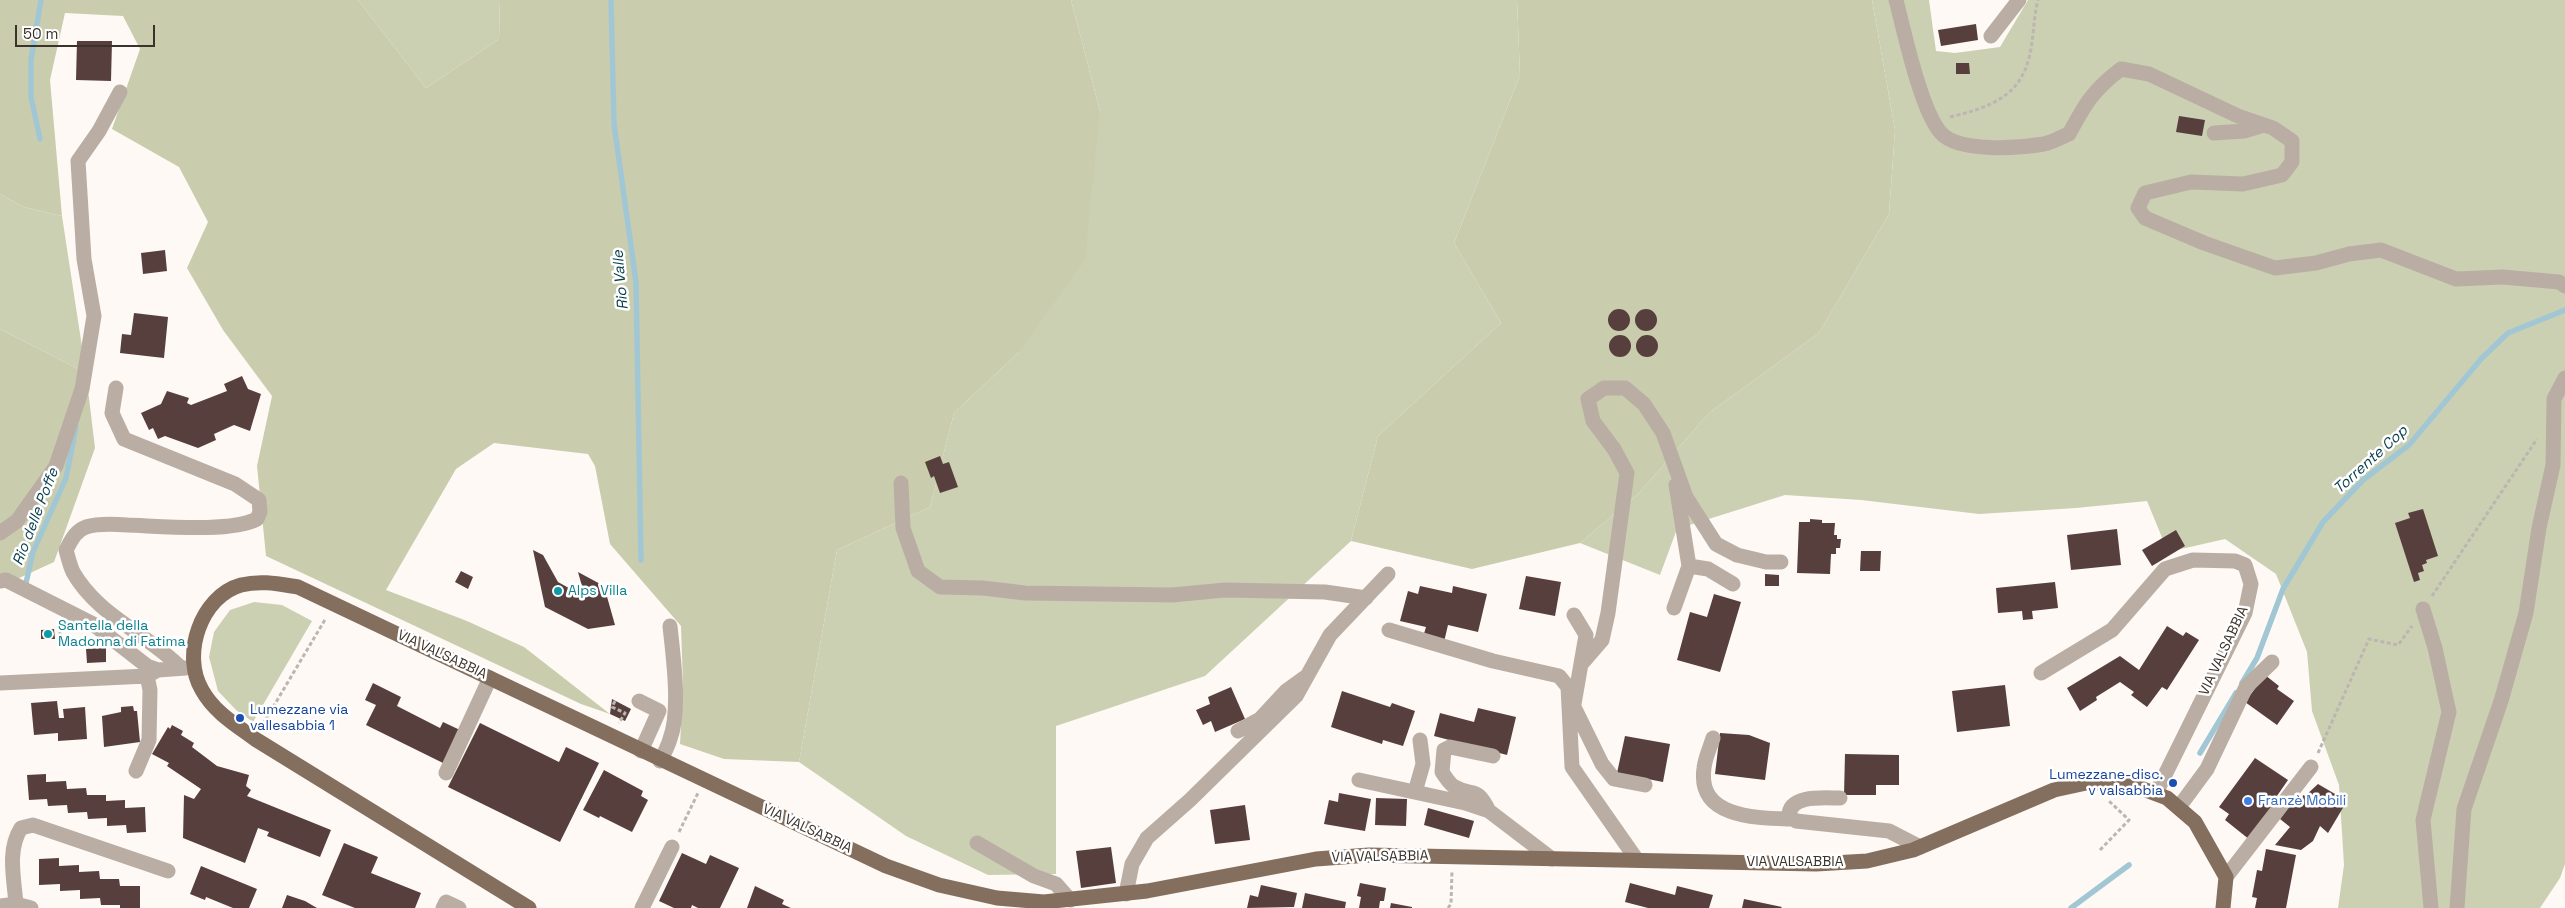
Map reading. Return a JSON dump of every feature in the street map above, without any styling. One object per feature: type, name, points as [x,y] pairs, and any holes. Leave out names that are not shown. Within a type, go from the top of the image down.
[{"type":"main road","name":"VIA VALSABBIA","points":[[529,908],[255,739],[218,712],[187,668],[202,620],[217,600],[240,585],[267,581],[298,588],[490,678],[640,752],[886,866],[939,885],[997,898],[1044,902],[1126,894],[1316,859],[1369,855],[1816,864],[1867,861],[1920,847],[2054,790],[2091,782],[2135,786],[2156,793],[2179,807],[2195,822],[2207,840],[2226,877]]},
{"type":"main road","points":[[2223,908],[2226,877]]},
{"type":"street","points":[[1896,0],[1913,65],[1933,121],[1942,134],[1961,144],[2006,148],[2046,143],[2069,134],[2082,109],[2099,86],[2121,69],[2149,74],[2238,116],[2273,128],[2292,141],[2292,162],[2282,176],[2244,184],[2191,182],[2145,193],[2138,208],[2145,218],[2204,243],[2275,268],[2316,263],[2349,254],[2382,250],[2456,279],[2503,277],[2559,282],[2565,286]]},
{"type":"street","points":[[1991,36],[2019,0]]},
{"type":"street","points":[[0,533],[17,521],[56,466],[82,389],[94,316],[84,260],[78,161],[99,131],[120,92]]},
{"type":"street","points":[[2214,133],[2244,131],[2264,125]]},
{"type":"street","points":[[2457,908],[2464,809],[2501,701],[2526,613],[2539,528],[2553,465],[2554,399],[2565,378]]},
{"type":"street","points":[[116,388],[112,412],[124,439],[235,484],[258,500],[260,512],[257,519],[252,522],[224,526],[170,527],[103,524],[84,528],[73,536],[66,550],[73,572],[100,606],[187,668]]},
{"type":"street","points":[[1583,662],[1602,640],[1608,613],[1627,474],[1614,449],[1593,421],[1588,399],[1604,388],[1625,388],[1644,404],[1663,433],[1686,497],[1716,544],[1737,555],[1774,562]]},
{"type":"street","points":[[1674,608],[1689,566],[1676,492],[1677,471]]},
{"type":"street","points":[[901,482],[903,528],[918,571],[940,588],[983,588],[1025,593],[1172,595],[1225,590],[1325,592],[1366,598]]},
{"type":"street","name":"VIA VALSABBIA","points":[[2041,673],[2112,630],[2165,569],[2193,560],[2235,561],[2245,565],[2251,584],[2245,613],[2156,793]]},
{"type":"street","points":[[1689,566],[1708,569],[1733,584]]},
{"type":"street","points":[[1126,894],[1132,864],[1147,838],[1190,800],[1296,696],[1330,635],[1388,574]]},
{"type":"street","points":[[0,581],[6,580],[93,624],[147,666],[152,673],[149,740],[136,770]]},
{"type":"street","points":[[2423,609],[2435,648],[2449,712],[2423,820],[2431,908]]},
{"type":"street","points":[[1570,723],[1583,662],[1586,635],[1574,615]]},
{"type":"street","points":[[660,760],[671,738],[674,709],[675,672],[670,626]]},
{"type":"street","points":[[1389,630],[1494,661],[1559,676],[1568,687],[1572,767],[1637,860]]},
{"type":"street","points":[[2179,807],[2207,769],[2246,687],[2272,662]]},
{"type":"street","points":[[0,683],[152,673],[187,668]]},
{"type":"street","points":[[1238,731],[1260,719],[1286,690],[1307,676]]},
{"type":"street","points":[[446,773],[490,678]]},
{"type":"street","points":[[639,701],[659,711],[640,752]]},
{"type":"street","points":[[1574,707],[1602,764],[1614,779],[1645,784]]},
{"type":"street","points":[[1713,738],[1704,768],[1704,787],[1712,803],[1725,811],[1889,831],[1920,847]]},
{"type":"street","points":[[1416,792],[1423,764],[1420,740]]},
{"type":"street","points":[[1489,811],[1482,798],[1475,792],[1454,787],[1442,772],[1442,756],[1444,750],[1450,747],[1493,756]]},
{"type":"street","points":[[2226,877],[2311,767]]},
{"type":"street","points":[[1359,780],[1465,803],[1489,811],[1552,859]]},
{"type":"street","points":[[1791,819],[1788,813],[1795,803],[1808,799],[1836,798]]},
{"type":"street","points":[[16,904],[12,849],[15,838],[21,828],[33,825],[168,871]]},
{"type":"street","points":[[977,843],[1034,876],[1056,884],[1070,900]]},
{"type":"street","points":[[642,908],[672,847]]},
{"type":"street","points":[[443,908],[446,902],[459,908]]},
{"type":"street","points":[[0,906],[16,904],[31,908]]},
{"type":"path","points":[[1933,121],[1980,110],[2012,92],[2022,76],[2029,58],[2038,0]]},
{"type":"path","points":[[2311,767],[2368,639],[2398,645],[2538,438]]},
{"type":"path","points":[[255,739],[333,604]]},
{"type":"path","points":[[60,630],[60,646]]},
{"type":"path","points":[[615,701],[612,707],[624,713]]},
{"type":"path","points":[[672,847],[704,781]]},
{"type":"path","points":[[2091,782],[2129,820],[2100,850]]},
{"type":"path","points":[[1448,908],[1451,904],[1452,870]]},
{"type":"green space","points":[[0,0],[358,0],[426,88],[499,39],[500,0],[1071,0],[1100,111],[1085,260],[1018,353],[954,413],[930,507],[837,550],[799,762],[724,759],[680,744],[683,686],[681,626],[610,544],[595,466],[588,454],[494,443],[456,469],[386,590],[467,621],[524,647],[610,714],[581,704],[266,556],[257,466],[272,396],[223,330],[187,268],[208,222],[179,167],[112,129],[140,49],[123,16],[65,13],[50,80],[62,216],[24,207],[0,194]]},
{"type":"green space","points":[[358,0],[500,0],[499,39],[426,88]]},
{"type":"green space","points":[[1071,0],[1517,0],[1520,75],[1454,243],[1501,323],[1378,436],[1351,541],[1205,676],[1056,726],[1056,874],[988,875],[906,836],[799,762],[837,550],[930,507],[954,413],[1018,353],[1100,111]]},
{"type":"green space","points":[[1517,0],[1872,0],[1895,130],[1889,214],[1819,333],[1709,413],[1639,493],[1580,543],[1472,569],[1351,541],[1378,436],[1501,323],[1454,243],[1520,75]]},
{"type":"green space","points":[[1872,0],[1929,0],[1936,51],[1955,53],[2000,47],[2028,0],[2565,0],[2565,864],[2560,878],[2540,908],[2338,908],[2344,865],[2339,785],[2312,711],[2307,652],[2276,574],[2225,539],[2168,552],[2147,501],[2076,508],[1979,514],[1861,500],[1785,495],[1677,529],[1660,575],[1580,543],[1639,493],[1709,413],[1819,333],[1889,214],[1895,130]]},
{"type":"green space","points":[[0,194],[24,207],[62,216],[86,373],[0,329]]},
{"type":"green space","points":[[0,329],[86,373],[95,448],[54,562],[4,585],[0,584]]},
{"type":"green space","points":[[254,602],[282,605],[312,621],[253,722],[236,710],[218,691],[209,657],[214,632],[230,610]]},
{"type":"building","points":[[1976,24],[1978,40],[1941,46],[1938,30]]},
{"type":"building","points":[[77,41],[112,41],[111,81],[76,80]]},
{"type":"building","points":[[1956,63],[1969,63],[1970,74],[1956,74]]},
{"type":"building","points":[[2179,116],[2205,120],[2202,136],[2176,132]]},
{"type":"building","points":[[165,250],[167,271],[143,274],[141,253]]},
{"type":"building","points":[[1619,309],[1627,312],[1630,320],[1627,328],[1619,331],[1611,328],[1608,320],[1611,312]]},
{"type":"building","points":[[1646,309],[1654,312],[1657,320],[1654,328],[1646,331],[1638,328],[1635,320],[1638,312]]},
{"type":"building","points":[[134,313],[168,317],[164,358],[120,353],[122,334],[131,335]]},
{"type":"building","points":[[1620,335],[1628,338],[1631,346],[1628,354],[1620,357],[1612,354],[1609,346],[1612,338]]},
{"type":"building","points":[[1647,335],[1655,338],[1658,346],[1655,354],[1647,357],[1639,354],[1636,346],[1639,338]]},
{"type":"building","points":[[242,376],[248,389],[261,394],[250,431],[234,425],[214,434],[216,440],[198,448],[165,436],[158,439],[153,428],[149,430],[141,413],[161,404],[167,391],[189,398],[187,403],[191,405],[227,391],[224,384]]},
{"type":"building","points":[[940,456],[943,464],[949,462],[958,487],[940,493],[934,476],[931,478],[925,462]]},
{"type":"building","points":[[2423,509],[2438,556],[2426,560],[2427,563],[2422,565],[2424,571],[2418,573],[2420,580],[2414,582],[2395,523],[2410,518],[2408,513]]},
{"type":"building","points":[[1810,519],[1822,520],[1822,523],[1835,523],[1834,535],[1837,535],[1837,539],[1841,539],[1840,548],[1836,548],[1836,554],[1831,554],[1830,574],[1797,573],[1799,522],[1810,522]]},
{"type":"building","points":[[2117,529],[2121,565],[2071,570],[2067,535]]},
{"type":"building","points":[[2176,530],[2185,546],[2152,566],[2142,550]]},
{"type":"building","name":"Alps Villa","points":[[533,550],[543,555],[558,582],[585,597],[578,572],[604,586],[615,625],[588,629],[545,607]]},
{"type":"building","points":[[1861,551],[1881,551],[1880,571],[1860,571]]},
{"type":"building","points":[[461,571],[473,577],[468,589],[455,582]]},
{"type":"building","points":[[1765,574],[1779,575],[1779,586],[1765,586]]},
{"type":"building","points":[[1526,576],[1561,582],[1555,616],[1519,609]]},
{"type":"building","points":[[2055,582],[2058,608],[2032,611],[2033,619],[2023,620],[2022,611],[1998,613],[1996,588]]},
{"type":"building","points":[[1420,586],[1452,593],[1453,586],[1487,594],[1478,632],[1448,625],[1444,642],[1423,637],[1426,627],[1400,621],[1408,591],[1418,594]]},
{"type":"building","points":[[1714,594],[1741,602],[1720,672],[1677,660],[1690,612],[1707,617]]},
{"type":"building","points":[[2167,626],[2183,636],[2186,632],[2199,640],[2167,690],[2162,687],[2147,707],[2131,695],[2134,692],[2120,682],[2096,697],[2097,700],[2080,711],[2067,688],[2120,656],[2139,670]]},
{"type":"building","name":"Santella della Madonna di Fatima","points":[[54,629],[55,639],[41,639],[41,630]]},
{"type":"building","points":[[106,648],[106,662],[87,663],[86,649]]},
{"type":"building","points":[[2265,675],[2279,686],[2277,689],[2294,701],[2277,725],[2245,702]]},
{"type":"building","points":[[373,683],[401,697],[397,706],[440,728],[443,722],[460,730],[443,763],[366,725],[376,705],[365,700]]},
{"type":"building","points":[[2005,685],[2010,726],[1957,732],[1952,691]]},
{"type":"building","points":[[1231,687],[1245,719],[1215,732],[1211,721],[1203,725],[1196,710],[1210,704],[1208,697]]},
{"type":"building","points":[[1342,691],[1390,707],[1392,703],[1415,711],[1403,746],[1383,740],[1382,744],[1331,727]]},
{"type":"building","points":[[612,699],[631,709],[625,721],[610,714]]},
{"type":"building","points":[[57,701],[59,718],[64,718],[63,709],[85,707],[87,739],[58,741],[58,733],[34,735],[31,703]]},
{"type":"building","points":[[133,706],[134,711],[137,711],[140,742],[104,747],[102,716],[121,712],[121,707]]},
{"type":"building","points":[[1478,708],[1516,717],[1507,755],[1434,736],[1440,713],[1474,722]]},
{"type":"building","points":[[480,723],[559,762],[566,747],[599,763],[560,842],[448,787]]},
{"type":"building","points":[[172,725],[183,731],[181,735],[194,743],[192,747],[217,766],[249,775],[246,786],[251,790],[247,796],[331,830],[320,857],[267,836],[269,832],[258,828],[245,863],[183,838],[184,795],[194,799],[201,789],[167,766],[169,763],[152,754],[168,727],[170,729]]},
{"type":"building","points":[[1720,733],[1749,735],[1770,743],[1765,780],[1715,774]]},
{"type":"building","points":[[1625,736],[1670,744],[1663,782],[1617,773]]},
{"type":"building","points":[[1845,754],[1899,755],[1899,785],[1876,785],[1876,795],[1844,795]]},
{"type":"building","points":[[2255,758],[2288,780],[2270,806],[2272,809],[2250,840],[2225,820],[2229,814],[2219,807]]},
{"type":"building","points":[[604,770],[643,791],[641,796],[648,800],[632,832],[583,810]]},
{"type":"building","points":[[46,774],[46,782],[66,781],[67,789],[86,788],[87,795],[106,795],[106,801],[125,800],[125,808],[145,807],[146,832],[127,833],[126,825],[107,826],[107,818],[88,819],[87,812],[68,813],[67,805],[48,806],[47,799],[29,800],[27,775]]},
{"type":"building","points":[[2318,784],[2347,801],[2328,833],[2320,826],[2313,841],[2301,850],[2275,845],[2290,827],[2280,819],[2292,803],[2301,807],[2303,795],[2305,796]]},
{"type":"building","points":[[1339,793],[1371,799],[1365,831],[1324,824],[1329,800],[1338,802]]},
{"type":"building","points":[[1376,798],[1407,799],[1406,826],[1375,825]]},
{"type":"building","points":[[1245,805],[1250,840],[1215,844],[1210,810]]},
{"type":"building","points":[[1428,808],[1474,821],[1469,838],[1424,825]]},
{"type":"building","points":[[344,843],[378,857],[371,873],[421,893],[415,908],[355,908],[322,895]]},
{"type":"building","points":[[1111,847],[1116,883],[1081,888],[1076,851]]},
{"type":"building","points":[[2266,849],[2296,855],[2286,908],[2255,908],[2257,898],[2252,897],[2257,870],[2262,871]]},
{"type":"building","points":[[682,853],[706,864],[710,855],[739,868],[720,908],[698,908],[692,905],[691,908],[674,908],[659,901]]},
{"type":"building","points":[[59,858],[59,866],[79,865],[79,872],[99,871],[100,879],[119,879],[120,886],[140,886],[140,908],[120,908],[120,905],[101,905],[100,898],[80,899],[80,890],[60,891],[60,884],[39,885],[39,859]]},
{"type":"building","points":[[201,866],[257,889],[249,908],[233,908],[206,897],[205,900],[190,894]]},
{"type":"building","points":[[1360,883],[1386,888],[1384,901],[1380,901],[1379,908],[1359,908],[1361,897],[1357,896]]},
{"type":"building","points":[[1630,883],[1675,895],[1677,886],[1713,895],[1709,908],[1648,908],[1625,902]]},
{"type":"building","points":[[1261,885],[1297,893],[1294,907],[1247,908],[1250,895],[1258,897]]},
{"type":"building","points":[[755,886],[784,900],[782,904],[791,908],[747,908]]},
{"type":"building","points":[[1305,893],[1346,902],[1345,908],[1302,908]]},
{"type":"building","points":[[287,895],[305,901],[317,908],[282,908]]},
{"type":"building","points":[[1744,899],[1782,907],[1742,908]]},
{"type":"building","points":[[1391,903],[1412,907],[1412,908],[1390,908]]},
{"type":"waterway","name":"Rio delle Poffe","points":[[40,139],[31,97],[31,60],[41,0]]},
{"type":"waterway","name":"Rio Valle","points":[[611,0],[614,124],[636,282],[641,560]]},
{"type":"waterway","name":"Torrente Cop","points":[[2242,683],[2257,658],[2283,589],[2323,522],[2363,480],[2409,445],[2481,359],[2508,333],[2565,310]]},
{"type":"waterway","name":"Rio delle Poffe","points":[[26,583],[33,552],[66,478],[76,427]]},
{"type":"waterway","name":"Torrente Cop","points":[[2200,753],[2236,693]]},
{"type":"waterway","name":"Torrente Cop","points":[[2071,908],[2129,865]]},
{"type":"place","name":"Alps Villa","points":[[558,591]]},
{"type":"place","name":"Santella della Madonna di Fatima","points":[[48,634]]},
{"type":"place","name":"Lumezzane via vallesabbia 1","points":[[240,718]]},
{"type":"place","name":"Lumezzane-disc. v valsabbia","points":[[2173,783]]},
{"type":"place","name":"Franzè Mobili","points":[[2248,801]]}]
